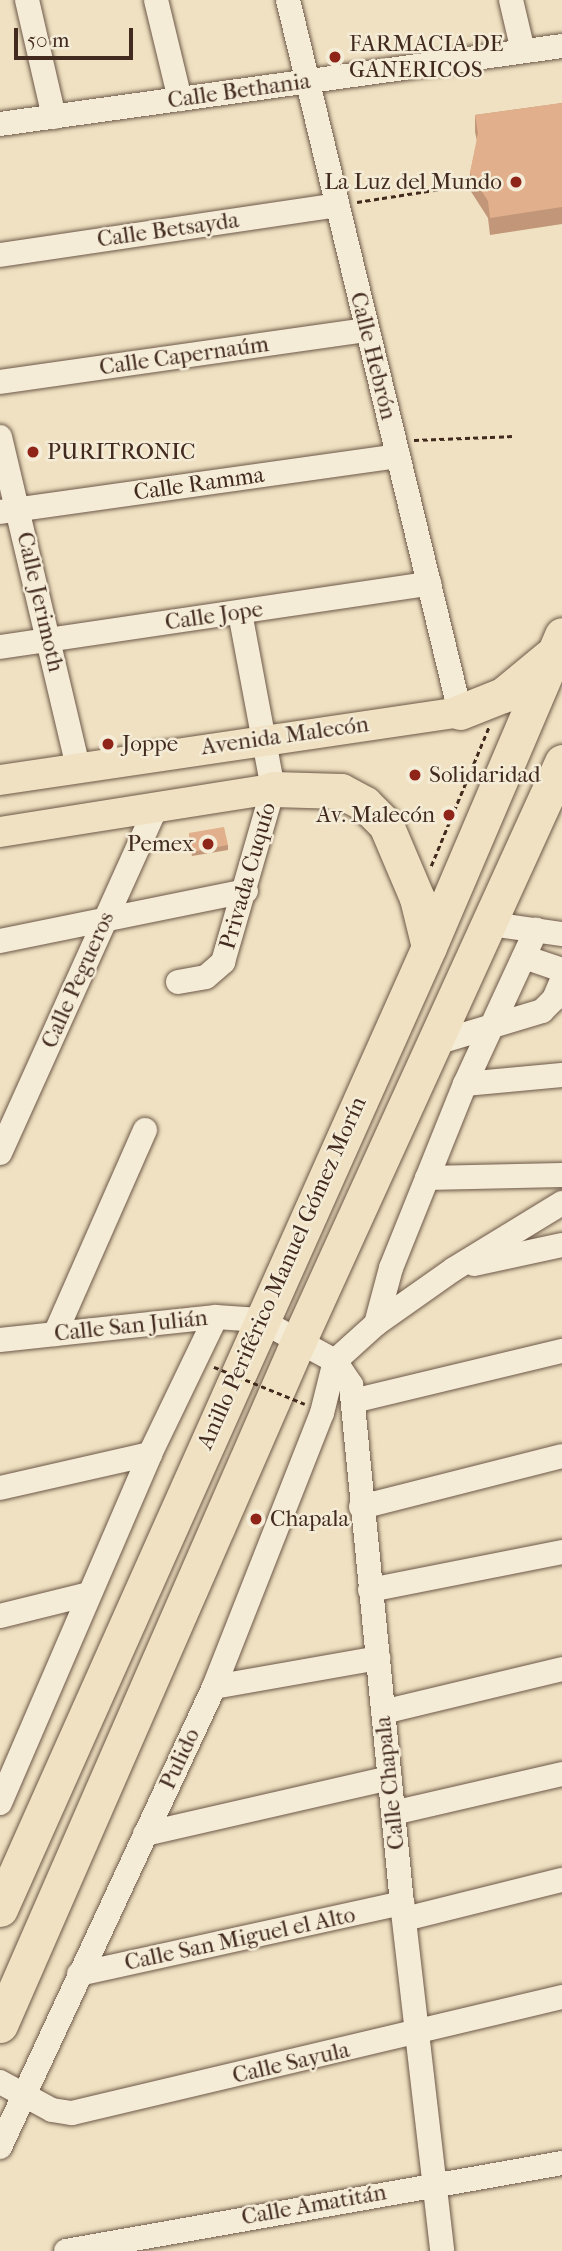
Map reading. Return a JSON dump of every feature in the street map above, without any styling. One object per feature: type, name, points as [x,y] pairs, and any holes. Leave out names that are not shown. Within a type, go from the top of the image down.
[{"type":"highway","name":"Avenida Malecón","points":[[460,712],[503,695],[558,644]]},
{"type":"highway","name":"Anillo Periférico Manuel Gómez Morín","points":[[0,1909],[12,1860],[429,947],[558,644]]},
{"type":"highway","name":"Anillo Periférico Manuel Gómez Morín","points":[[0,2025],[299,1340],[491,924],[562,762]]},
{"type":"highway","points":[[273,789],[341,791],[365,804],[386,825],[417,898],[429,947]]},
{"type":"main road","name":"Avenida Malecón","points":[[0,779],[460,712]]},
{"type":"main road","points":[[0,832],[273,789]]},
{"type":"street","points":[[27,0],[54,117]]},
{"type":"street","points":[[156,0],[180,99]]},
{"type":"street","name":"Calle Hebrón","points":[[288,0],[460,712]]},
{"type":"street","points":[[510,0],[523,51]]},
{"type":"street","name":"Calle Bethania","points":[[0,124],[562,46]]},
{"type":"street","name":"Calle Betsayda","points":[[0,255],[337,205]]},
{"type":"street","name":"Calle Capernaúm","points":[[0,382],[367,330]]},
{"type":"street","name":"Calle Jerimoth","points":[[0,438],[9,511],[50,640],[78,767]]},
{"type":"street","name":"Calle Ramma","points":[[9,511],[396,448]]},
{"type":"street","name":"Calle Jope","points":[[0,647],[429,584]]},
{"type":"street","name":"Privada Cuquío","points":[[177,982],[217,972],[246,891],[273,789],[267,738],[240,612]]},
{"type":"street","name":"Calle Pegueros","points":[[0,1153],[156,808]]},
{"type":"street","points":[[0,941],[246,891]]},
{"type":"street","points":[[491,924],[562,934]]},
{"type":"street","points":[[376,1324],[391,1268],[426,1178],[465,1084],[495,1025],[536,930]]},
{"type":"street","points":[[524,957],[562,970]]},
{"type":"street","points":[[436,1043],[549,1007],[562,980]]},
{"type":"street","points":[[465,1084],[562,1074]]},
{"type":"street","points":[[55,1334],[145,1130]]},
{"type":"street","points":[[426,1178],[562,1175]]},
{"type":"street","points":[[299,1340],[335,1361],[376,1324],[454,1269],[562,1203]]},
{"type":"street","points":[[454,1269],[562,1245]]},
{"type":"street","points":[[0,1802],[10,1748],[89,1594],[150,1454],[216,1317]]},
{"type":"street","name":"Calle San Julián","points":[[0,1339],[216,1317],[260,1320],[299,1340]]},
{"type":"street","points":[[353,1401],[562,1351]]},
{"type":"street","name":"Calle Chapala","points":[[335,1361],[351,1385],[353,1401],[361,1507],[403,1911],[442,2251]]},
{"type":"street","name":"Pulido","points":[[0,2147],[214,1688],[322,1413],[335,1361]]},
{"type":"street","points":[[0,1488],[150,1454]]},
{"type":"street","points":[[361,1507],[562,1456]]},
{"type":"street","points":[[370,1590],[562,1552]]},
{"type":"street","points":[[0,1616],[89,1594]]},
{"type":"street","points":[[214,1688],[378,1658]]},
{"type":"street","points":[[383,1712],[562,1669]]},
{"type":"street","points":[[393,1813],[562,1774]]},
{"type":"street","points":[[145,1834],[390,1778]]},
{"type":"street","name":"Calle San Miguel el Alto","points":[[79,1974],[562,1880]]},
{"type":"street","name":"Calle Sayula","points":[[0,2082],[21,2097],[52,2110],[72,2113],[416,2034],[562,1997]]},
{"type":"street","name":"Calle Amatitán","points":[[66,2251],[434,2183],[562,2163]]},
{"type":"path","points":[[337,205],[447,188]]},
{"type":"path","points":[[396,448],[512,436]]},
{"type":"path","points":[[417,898],[503,695]]},
{"type":"path","points":[[214,1367],[304,1404]]},
{"type":"building","name":"La Luz del Mundo","points":[[562,103],[562,207],[490,218],[488,201],[470,173],[478,133],[475,115]]},
{"type":"building","name":"Pemex","points":[[224,827],[228,845],[192,852],[189,833]]},
{"type":"place","name":"FARMACIA DE GANERICOS","points":[[335,57]]},
{"type":"place","name":"La Luz del Mundo","points":[[516,182]]},
{"type":"place","name":"PURITRONIC","points":[[33,452]]},
{"type":"place","name":"Joppe","points":[[108,744]]},
{"type":"place","name":"Solidaridad","points":[[415,775]]},
{"type":"place","name":"Av. Malecón","points":[[449,815]]},
{"type":"place","name":"Pemex","points":[[208,844]]},
{"type":"place","name":"Chapala","points":[[256,1519]]}]
